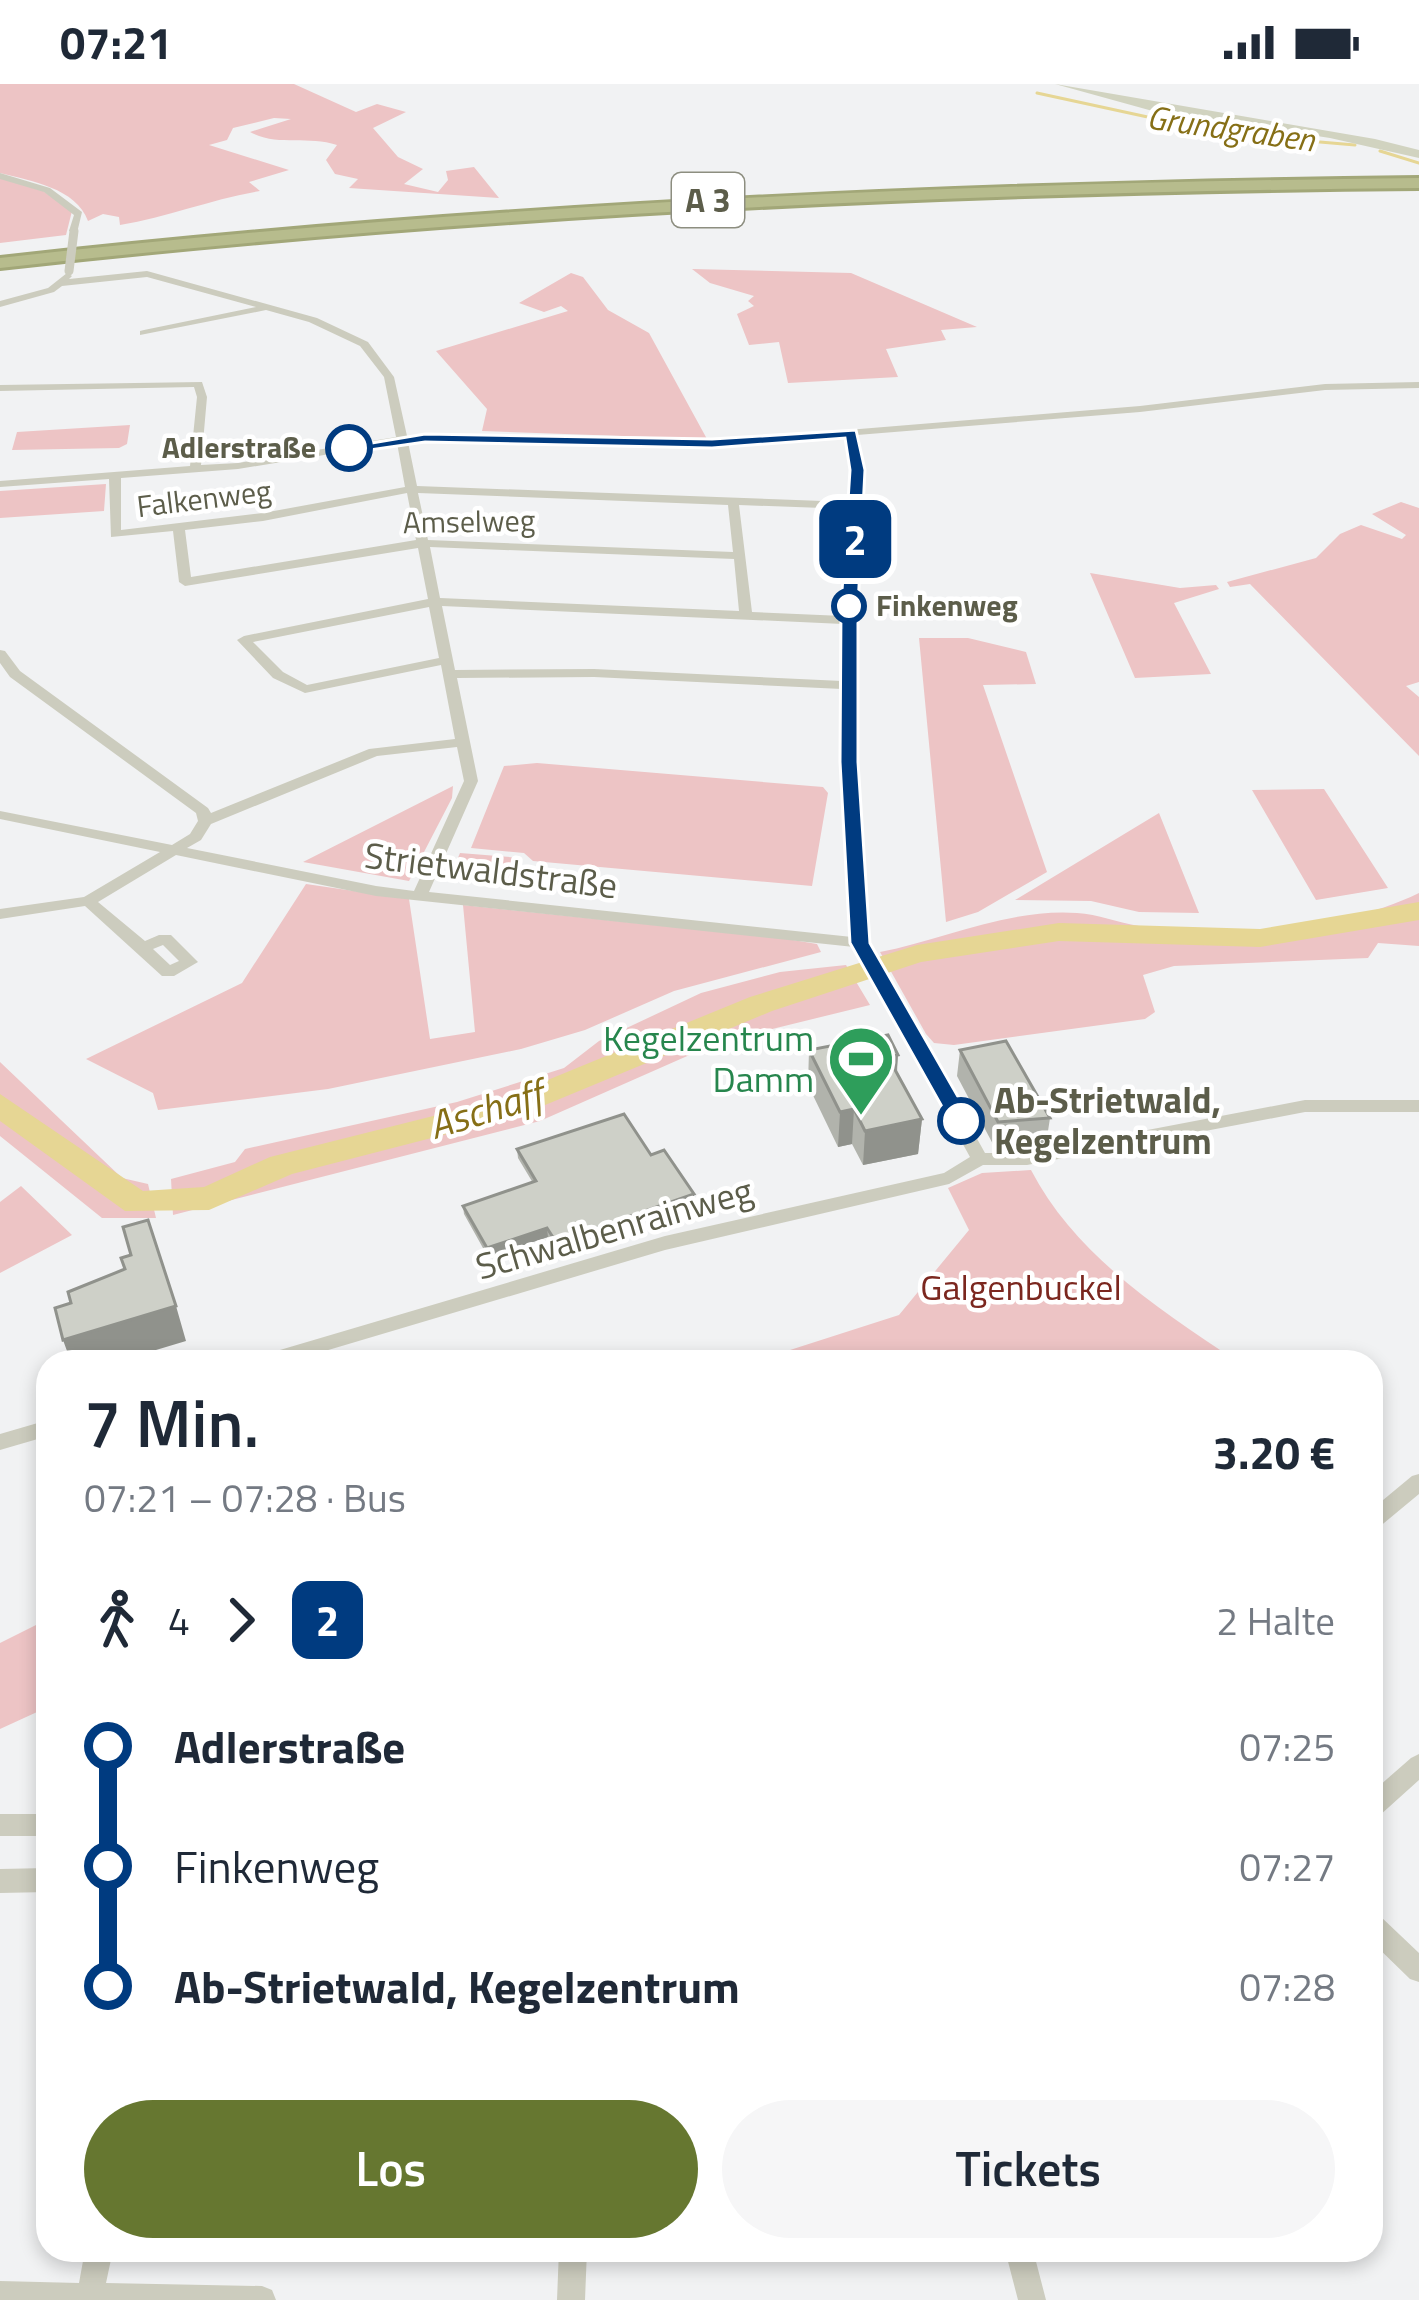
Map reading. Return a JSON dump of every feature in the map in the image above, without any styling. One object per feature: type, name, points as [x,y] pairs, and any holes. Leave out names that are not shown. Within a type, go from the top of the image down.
[{"type":"highway","name":"A 3","points":[[0,259],[78,238],[573,201],[950,181],[1419,178]]},
{"type":"highway","name":"A 3","points":[[0,259],[312,229],[772,196],[1419,178]]},
{"type":"highway","points":[[438,202],[573,201]]},
{"type":"highway","points":[[78,238],[174,224]]},
{"type":"street","points":[[1061,84],[1098,97],[1323,130],[1419,154]]},
{"type":"street","points":[[0,176],[70,203],[79,214],[78,238],[66,277]]},
{"type":"street","points":[[0,304],[66,277],[146,274],[313,320],[364,344],[389,377],[464,742],[467,794],[420,895]]},
{"type":"street","points":[[144,333],[266,308]]},
{"type":"street","points":[[0,388],[197,384],[202,397],[195,470]]},
{"type":"street","points":[[0,484],[195,470],[401,439],[712,444],[1325,387],[1419,385]]},
{"type":"street","points":[[851,434],[857,506],[849,685],[860,943],[980,1159],[1027,1160],[1305,1106],[1419,1106]]},
{"type":"street","name":"Falkenweg","points":[[115,477],[115,534],[412,489],[857,506]]},
{"type":"street","points":[[733,500],[746,614]]},
{"type":"street","name":"Amselweg","points":[[179,527],[184,582],[423,543],[740,556]]},
{"type":"street","points":[[849,620],[434,602],[244,640],[278,675],[305,689],[450,667],[849,685]]},
{"type":"street","points":[[0,654],[15,674],[203,811],[205,821]]},
{"type":"street","points":[[0,914],[88,901],[196,837],[205,821],[374,752],[464,742]]},
{"type":"street","name":"Strietwaldstraße","points":[[0,815],[304,878],[860,943]]},
{"type":"street","points":[[88,901],[143,948]]},
{"type":"street","name":"Schwalbenrainweg","points":[[304,1350],[665,1243],[949,1178],[980,1159]]},
{"type":"street","points":[[0,1442],[36,1432]]},
{"type":"street","points":[[1383,1516],[1410,1503],[1419,1482]]},
{"type":"street","points":[[1383,1797],[1419,1765]]},
{"type":"street","points":[[0,1825],[36,1825]]},
{"type":"street","points":[[0,1881],[36,1880]]},
{"type":"street","points":[[1383,1936],[1419,1970]]},
{"type":"street","points":[[90,2298],[97,2262]]},
{"type":"street","points":[[571,2300],[573,2262]]},
{"type":"street","points":[[1021,2262],[1032,2300]]},
{"type":"street","points":[[0,2295],[262,2300]]},
{"type":"green space","points":[[0,84],[294,84],[356,112],[377,104],[406,112],[373,128],[398,157],[423,169],[404,184],[438,192],[448,180],[446,171],[474,167],[499,198],[349,188],[358,179],[335,174],[326,160],[337,145],[271,139],[250,132],[291,119],[274,118],[233,128],[227,140],[209,145],[289,170],[249,182],[260,191],[120,225],[119,217],[103,214],[88,221],[63,193],[0,173]]},
{"type":"green space","points":[[0,178],[43,191],[72,211],[66,235],[0,243]]},
{"type":"green space","points":[[692,269],[851,273],[977,327],[941,330],[946,340],[886,349],[898,377],[788,383],[779,342],[749,345],[737,314],[754,306],[748,301],[754,296],[710,283]]},
{"type":"green space","points":[[571,273],[583,277],[608,310],[649,333],[707,439],[482,431],[487,409],[436,351],[568,311],[561,306],[544,312],[519,303]]},
{"type":"green space","points":[[130,425],[127,444],[119,448],[12,450],[17,432]]},
{"type":"green space","points":[[106,484],[104,511],[0,518],[0,491]]},
{"type":"green space","points":[[1401,502],[1419,508],[1419,682],[1406,686],[1419,697],[1419,756],[1250,584],[1230,587],[1227,582],[1316,558],[1340,534],[1361,525],[1402,539],[1406,535],[1372,514]]},
{"type":"green space","points":[[1090,573],[1180,588],[1216,585],[1219,589],[1174,603],[1211,674],[1135,678]]},
{"type":"green space","points":[[919,638],[968,638],[1026,652],[1036,684],[983,685],[1047,872],[978,912],[946,922]]},
{"type":"green space","points":[[537,763],[823,787],[828,793],[812,886],[533,861],[524,853],[471,848],[504,766]]},
{"type":"green space","points":[[453,786],[452,798],[409,881],[303,862]]},
{"type":"green space","points":[[1324,789],[1388,888],[1316,900],[1252,790]]},
{"type":"green space","points":[[1159,813],[1199,913],[1139,912],[1091,901],[1015,900]]},
{"type":"green space","points":[[460,853],[521,858],[513,880],[451,874]]},
{"type":"green space","points":[[306,884],[409,899],[430,1039],[475,1032],[463,905],[787,939],[817,944],[821,952],[674,991],[585,1030],[521,1049],[328,1089],[158,1110],[153,1093],[86,1059],[242,983]]},
{"type":"green space","points":[[1419,893],[1419,946],[1378,943],[1368,958],[1174,966],[1143,975],[1155,1012],[1145,1019],[954,1045],[934,1043],[926,1034],[880,952],[1027,915],[1077,913],[1139,926],[1209,931],[1282,928],[1353,916]]},
{"type":"green space","points":[[846,965],[870,1005],[719,1042],[540,1121],[173,1215],[171,1179],[235,1162],[245,1149],[457,1102],[564,1068],[599,1041],[701,993],[780,972]]},
{"type":"green space","points":[[0,1062],[122,1178],[148,1184],[156,1218],[102,1218],[0,1136]]},
{"type":"green space","name":"Galgenbuckel","points":[[1031,1170],[1049,1201],[1095,1254],[1150,1301],[1221,1350],[790,1350],[899,1315],[969,1230],[948,1188],[982,1173]]},
{"type":"green space","points":[[21,1186],[72,1235],[0,1273],[0,1202]]},
{"type":"green space","points":[[36,1625],[36,1712],[0,1729],[0,1643]]},
{"type":"building","points":[[888,1035],[898,1055],[888,1057],[922,1119],[865,1131],[854,1109],[840,1112],[809,1050]]},
{"type":"building","points":[[1006,1041],[1050,1118],[998,1122],[960,1050]]},
{"type":"building","points":[[624,1114],[651,1155],[664,1150],[694,1194],[556,1242],[547,1228],[487,1248],[463,1206],[536,1181],[517,1149]]},
{"type":"building","points":[[148,1220],[176,1306],[63,1340],[55,1308],[71,1303],[68,1292],[125,1269],[121,1258],[131,1255],[123,1227]]},
{"type":"waterway","name":"Grundgraben","points":[[1037,93],[1226,134],[1355,145]]},
{"type":"waterway","name":"Grundgraben","points":[[1380,151],[1419,163]]},
{"type":"waterway","name":"Aschaff","points":[[0,1105],[137,1203],[209,1198],[282,1165],[510,1107],[761,1004],[917,954],[1059,932],[1260,938],[1419,911]]},
{"type":"bus line","name":"2","points":[[349,448],[449,437],[712,444],[851,434],[858,470],[849,606],[849,762],[860,943],[961,1121]]},
{"type":"place","name":"Adlerstraße","points":[[349,448]]},
{"type":"place","name":"Finkenweg","points":[[849,606]]},
{"type":"place","name":"Kegelzentrum Damm","points":[[861,1118]]},
{"type":"place","name":"Ab-Strietwald, Kegelzentrum","points":[[961,1121]]}]
